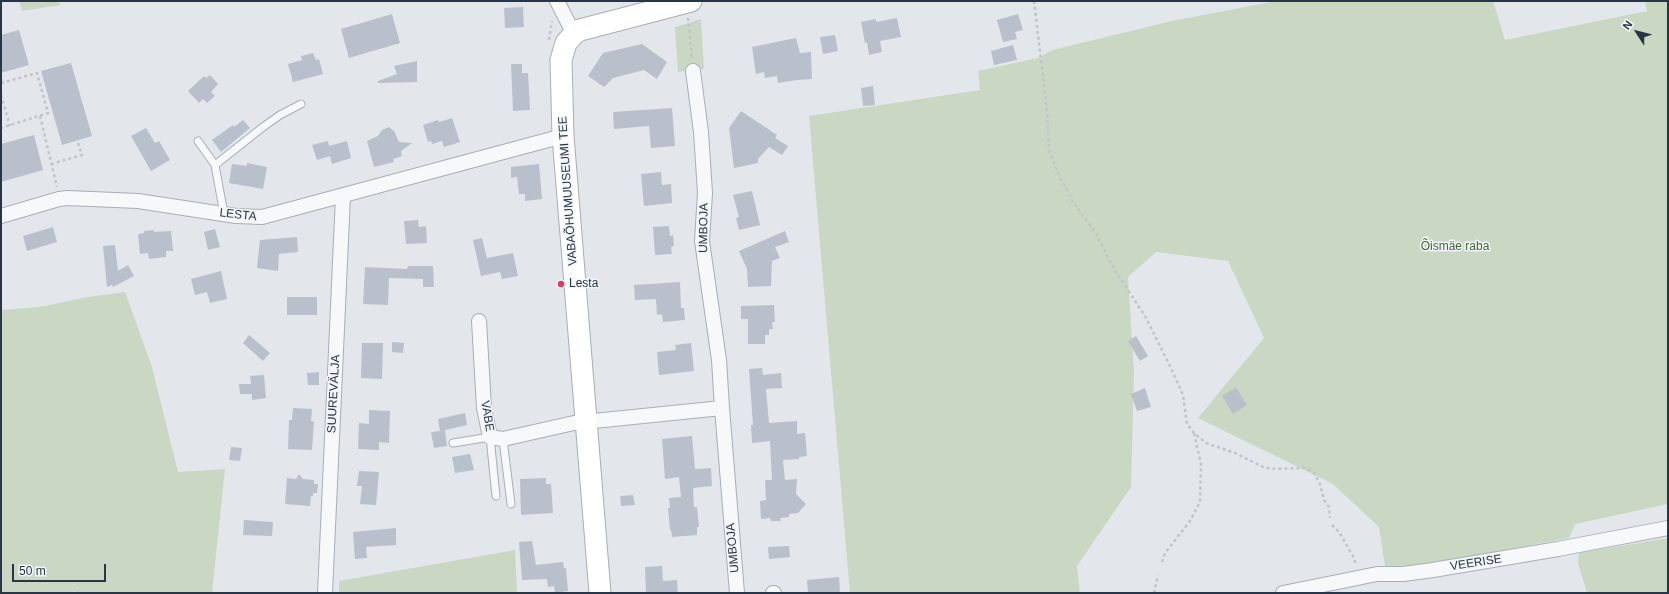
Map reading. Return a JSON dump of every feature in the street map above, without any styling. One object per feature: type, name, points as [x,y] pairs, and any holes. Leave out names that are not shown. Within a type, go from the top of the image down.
[{"type":"street","points":[[557,1],[574,34],[586,27],[689,11]]},
{"type":"street","name":"VABAÕHUMUUSEUMI TEE","points":[[574,34],[566,43],[561,60],[563,136],[600,593]]},
{"type":"street","name":"UMBOJA","points":[[693,71],[705,193],[702,241],[719,360],[737,593]]},
{"type":"street","name":"LESTA","points":[[1,216],[59,199],[68,198],[138,201],[247,218],[262,217],[563,136]]},
{"type":"street","name":"SUUREVÄLJA","points":[[325,593],[343,196]]},
{"type":"street","name":"VABE","points":[[479,321],[484,408],[497,438],[586,422]]},
{"type":"street","points":[[586,422],[722,408]]},
{"type":"street","name":"VEERISE","points":[[1283,593],[1377,574],[1403,574],[1539,553],[1668,528]]},
{"type":"lane","points":[[215,165],[263,127],[280,115],[301,104]]},
{"type":"lane","points":[[198,141],[215,165],[224,214]]},
{"type":"lane","points":[[453,443],[497,438]]},
{"type":"lane","points":[[496,496],[497,438]]},
{"type":"lane","points":[[497,438],[512,504]]},
{"type":"path","points":[[1034,1],[1047,111],[1049,151],[1073,202],[1097,235],[1114,269],[1145,316],[1183,395],[1187,424],[1194,433],[1206,443],[1235,453],[1262,467],[1271,469],[1306,468],[1314,473],[1320,484],[1330,518]]},
{"type":"path","points":[[689,11],[693,71]]},
{"type":"path","points":[[1,83],[36,73],[48,113],[1,128]]},
{"type":"path","points":[[1,95],[10,126]]},
{"type":"path","points":[[40,116],[59,199]]},
{"type":"path","points":[[51,164],[82,155],[77,140]]},
{"type":"path","points":[[1162,562],[1165,553],[1190,521],[1200,502],[1201,464],[1194,433]]},
{"type":"path","points":[[1332,525],[1354,558],[1360,578]]},
{"type":"path","points":[[1154,593],[1158,575]]},
{"type":"green space","points":[[19,1],[59,1],[60,5],[22,11]]},
{"type":"green space","name":"Õismäe raba","points":[[1276,1],[1493,1],[1505,40],[1647,11],[1645,1],[1668,1],[1668,504],[1575,524],[1569,538],[1422,565],[1385,566],[1379,527],[1333,484],[1198,418],[1264,338],[1228,261],[1156,252],[1128,277],[1134,372],[1131,487],[1077,566],[1080,593],[850,593],[809,116],[980,90],[978,71],[1038,58],[1052,50],[1172,21]]},
{"type":"green space","points":[[701,19],[704,69],[678,72],[675,27]]},
{"type":"green space","points":[[125,292],[152,367],[178,472],[225,469],[212,593],[76,593],[75,591],[71,593],[3,593],[1,589],[1,310],[39,307],[88,297]]},
{"type":"green space","points":[[1668,538],[1668,593],[1587,593],[1578,563],[1579,553]]},
{"type":"green space","points":[[515,550],[517,593],[339,593],[339,581]]},
{"type":"building","points":[[523,7],[524,27],[505,28],[504,8]]},
{"type":"building","points":[[392,14],[400,43],[349,58],[341,29]]},
{"type":"building","points":[[1018,14],[1023,30],[1015,32],[1017,39],[1003,42],[997,20]]},
{"type":"building","points":[[897,18],[901,37],[880,41],[882,52],[869,55],[861,22],[876,19],[876,22]]},
{"type":"building","points":[[19,30],[29,65],[1,73],[1,35]]},
{"type":"building","points":[[835,35],[838,51],[823,54],[820,37]]},
{"type":"building","points":[[796,38],[800,53],[811,52],[812,79],[778,83],[777,76],[765,78],[764,72],[756,74],[752,47]]},
{"type":"building","points":[[642,44],[667,62],[657,79],[644,70],[613,78],[604,87],[588,76],[603,53]]},
{"type":"building","points":[[1013,45],[1017,60],[994,65],[991,51]]},
{"type":"building","points":[[313,53],[316,60],[319,59],[323,74],[293,82],[288,64],[302,60],[301,56]]},
{"type":"building","points":[[417,61],[417,82],[378,83],[378,81],[397,74],[394,66]]},
{"type":"building","points":[[71,63],[92,136],[62,145],[41,71]]},
{"type":"building","points":[[511,64],[522,64],[522,73],[528,73],[530,110],[513,111]]},
{"type":"building","points":[[210,75],[218,84],[211,92],[215,96],[207,103],[203,99],[199,103],[188,91],[204,76],[206,78]]},
{"type":"building","points":[[873,86],[875,105],[863,106],[861,88]]},
{"type":"building","points":[[672,108],[675,146],[651,148],[649,126],[614,129],[613,112]]},
{"type":"building","points":[[741,111],[777,135],[775,138],[788,146],[782,155],[769,147],[758,159],[758,163],[734,168],[729,128]]},
{"type":"building","points":[[452,118],[460,142],[444,147],[442,141],[432,144],[431,141],[428,142],[423,125],[438,120],[439,122]]},
{"type":"building","points":[[243,120],[250,128],[221,152],[212,140],[233,125],[234,127]]},
{"type":"building","points":[[389,127],[394,131],[399,142],[412,143],[401,151],[402,156],[393,159],[394,162],[374,167],[367,141],[378,136],[382,130]]},
{"type":"building","points":[[146,128],[155,143],[159,141],[170,160],[151,171],[131,136]]},
{"type":"building","points":[[34,135],[43,170],[1,182],[1,144]]},
{"type":"building","points":[[328,141],[329,146],[347,141],[351,158],[332,164],[330,156],[317,160],[312,145]]},
{"type":"building","points":[[247,163],[267,167],[263,189],[229,183],[232,164],[247,166]]},
{"type":"building","points":[[539,164],[542,199],[525,201],[525,194],[519,194],[517,177],[511,178],[511,167]]},
{"type":"building","points":[[661,172],[662,185],[671,184],[672,203],[644,206],[641,174]]},
{"type":"building","points":[[752,191],[760,225],[739,230],[736,218],[739,217],[733,195]]},
{"type":"building","points":[[418,220],[419,227],[426,226],[427,243],[406,244],[404,221]]},
{"type":"building","points":[[669,226],[670,236],[673,235],[674,246],[671,247],[672,254],[655,255],[653,227]]},
{"type":"building","points":[[53,227],[57,242],[27,251],[23,236]]},
{"type":"building","points":[[215,229],[220,247],[208,250],[204,232]]},
{"type":"building","points":[[154,230],[154,232],[171,231],[173,251],[166,251],[166,257],[149,259],[148,253],[140,254],[138,234],[144,233],[144,231]]},
{"type":"building","points":[[785,231],[789,242],[775,247],[780,258],[772,261],[771,286],[748,287],[747,269],[739,251]]},
{"type":"building","points":[[297,237],[298,252],[279,254],[278,271],[257,268],[260,240]]},
{"type":"building","points":[[482,238],[487,258],[513,253],[518,276],[502,279],[500,272],[481,276],[473,240]]},
{"type":"building","points":[[115,245],[118,271],[128,265],[134,276],[113,287],[112,285],[107,287],[103,246]]},
{"type":"building","points":[[408,266],[433,266],[434,287],[423,287],[423,279],[389,278],[388,305],[363,304],[365,267],[407,269]]},
{"type":"building","points":[[221,271],[227,299],[210,303],[207,292],[195,295],[191,279]]},
{"type":"building","points":[[680,282],[681,308],[684,308],[685,320],[663,322],[662,314],[657,315],[656,299],[635,300],[634,285]]},
{"type":"building","points":[[287,297],[317,297],[317,315],[287,315]]},
{"type":"building","points":[[774,305],[775,322],[772,322],[773,329],[769,329],[769,335],[765,335],[765,344],[748,344],[748,319],[741,319],[741,306]]},
{"type":"building","points":[[249,335],[270,353],[263,361],[243,343]]},
{"type":"building","points":[[1136,336],[1148,356],[1140,361],[1128,341]]},
{"type":"building","points":[[392,342],[404,343],[403,353],[392,352]]},
{"type":"building","points":[[362,343],[383,343],[382,379],[361,378]]},
{"type":"building","points":[[691,343],[694,371],[659,375],[657,352],[676,350],[675,345]]},
{"type":"building","points":[[762,368],[763,375],[781,373],[782,388],[766,389],[769,423],[797,421],[797,434],[805,433],[807,456],[799,457],[799,459],[783,460],[785,480],[797,479],[796,494],[806,504],[798,513],[789,514],[789,517],[780,518],[781,521],[771,521],[770,518],[761,519],[760,501],[766,500],[765,480],[772,480],[770,441],[752,443],[751,425],[753,425],[749,369]]},
{"type":"building","points":[[319,372],[319,385],[308,385],[307,373]]},
{"type":"building","points":[[264,375],[266,398],[252,400],[252,394],[240,394],[239,384],[251,384],[250,376]]},
{"type":"building","points":[[1236,387],[1247,405],[1233,414],[1222,396]]},
{"type":"building","points":[[1145,388],[1151,407],[1137,411],[1131,394]]},
{"type":"building","points":[[293,408],[312,409],[311,421],[314,422],[312,450],[288,449],[289,420],[292,420]]},
{"type":"building","points":[[369,410],[390,411],[389,443],[379,442],[379,450],[358,449],[359,423],[369,424]]},
{"type":"building","points":[[465,413],[467,425],[445,430],[447,446],[434,448],[431,432],[440,431],[438,419]]},
{"type":"building","points":[[692,436],[695,469],[711,468],[712,486],[693,488],[694,507],[697,507],[699,527],[697,527],[697,535],[672,537],[668,508],[670,508],[669,498],[681,497],[679,477],[665,479],[662,439]]},
{"type":"building","points":[[231,447],[242,448],[240,461],[229,460]]},
{"type":"building","points":[[470,454],[474,470],[455,473],[452,457]]},
{"type":"building","points":[[359,471],[379,472],[376,505],[360,504],[362,486],[357,486]]},
{"type":"building","points":[[299,474],[303,479],[314,480],[314,484],[318,484],[317,493],[313,493],[313,496],[311,496],[310,506],[285,504],[287,478],[296,479]]},
{"type":"building","points":[[546,478],[546,484],[551,484],[553,513],[521,515],[520,479]]},
{"type":"building","points":[[633,495],[635,505],[621,506],[620,496]]},
{"type":"building","points":[[244,520],[273,522],[272,536],[243,535]]},
{"type":"building","points":[[396,528],[396,545],[366,547],[367,558],[355,559],[353,532]]},
{"type":"building","points":[[532,541],[536,565],[563,562],[564,568],[566,568],[568,591],[555,593],[554,586],[548,587],[547,579],[522,580],[519,542]]},
{"type":"building","points":[[789,546],[790,557],[769,559],[768,547]]},
{"type":"building","points":[[662,566],[663,581],[677,580],[678,593],[646,593],[645,567]]},
{"type":"building","points":[[839,577],[840,593],[808,593],[807,580]]},
{"type":"place","name":"Lesta","points":[[561,284]]}]
